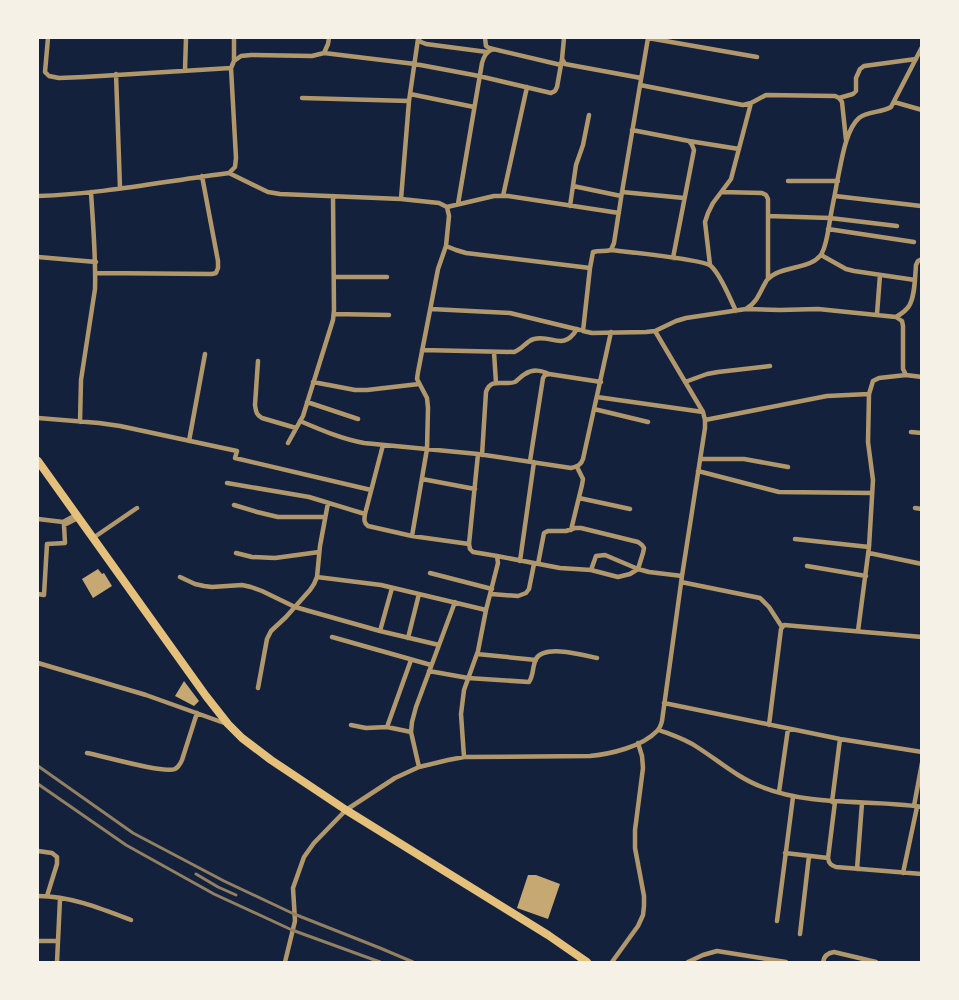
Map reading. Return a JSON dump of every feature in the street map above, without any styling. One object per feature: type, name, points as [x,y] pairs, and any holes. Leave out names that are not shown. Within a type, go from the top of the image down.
[{"type":"main road","points":[[38,462],[206,696],[228,724],[242,738],[346,810],[548,935],[587,962]]},
{"type":"street","points":[[48,38],[46,72],[49,76],[60,78],[232,68]]},
{"type":"street","points":[[185,70],[186,38]]},
{"type":"street","points":[[229,173],[235,167],[236,158],[232,68],[234,38]]},
{"type":"street","points":[[324,53],[329,38]]},
{"type":"street","points":[[418,38],[426,44],[487,52]]},
{"type":"street","points":[[402,199],[409,101],[418,38]]},
{"type":"street","points":[[486,38],[486,46],[493,49],[642,78]]},
{"type":"street","points":[[234,60],[241,56],[251,55],[312,56],[324,53],[415,64],[480,76],[551,93],[558,87],[564,38]]},
{"type":"street","points":[[611,250],[614,243],[648,38],[756,56]]},
{"type":"street","points":[[746,309],[754,304],[768,279],[780,271],[814,261],[821,256],[826,245],[846,142],[854,124],[859,118],[867,114],[891,107],[922,47]]},
{"type":"street","points":[[458,204],[484,56],[493,49]]},
{"type":"street","points":[[640,85],[743,104],[750,103],[766,94],[835,96],[840,98],[853,94],[856,91],[856,78],[860,69],[864,66],[916,59]]},
{"type":"street","points":[[116,74],[120,188]]},
{"type":"street","points":[[503,196],[527,87]]},
{"type":"street","points":[[410,94],[474,107]]},
{"type":"street","points":[[302,98],[409,101]]},
{"type":"street","points":[[840,98],[846,142]]},
{"type":"street","points":[[894,102],[922,110]]},
{"type":"street","points":[[736,310],[710,264],[705,222],[713,203],[731,180],[750,103]]},
{"type":"street","points":[[570,206],[576,165],[584,145],[589,115]]},
{"type":"street","points":[[632,130],[739,149]]},
{"type":"street","points":[[673,258],[694,150],[689,141]]},
{"type":"street","points":[[38,196],[91,192],[229,173],[257,187],[280,194],[402,199],[440,204],[447,207],[494,196],[503,196],[619,213]]},
{"type":"street","points":[[96,273],[216,273],[218,261],[202,176]]},
{"type":"street","points":[[788,181],[838,181]]},
{"type":"street","points":[[572,186],[621,194],[684,198]]},
{"type":"street","points":[[80,422],[82,380],[96,273],[91,192]]},
{"type":"street","points":[[722,192],[762,193],[766,195],[768,279]]},
{"type":"street","points":[[288,443],[300,421],[307,402],[334,314],[333,196]]},
{"type":"street","points":[[835,196],[921,206]]},
{"type":"street","points":[[412,536],[427,449],[427,403],[423,389],[419,384],[418,372],[438,269],[446,246],[449,216],[447,207]]},
{"type":"street","points":[[768,216],[830,218],[897,226]]},
{"type":"street","points":[[828,229],[914,242]]},
{"type":"street","points":[[446,246],[466,253],[590,268]]},
{"type":"street","points":[[583,331],[593,252],[600,250],[607,252],[611,250],[710,264]]},
{"type":"street","points":[[821,256],[846,269],[914,280]]},
{"type":"street","points":[[38,257],[96,262]]},
{"type":"street","points":[[896,317],[910,305],[918,261],[922,259]]},
{"type":"street","points":[[877,314],[880,275]]},
{"type":"street","points":[[334,277],[387,278]]},
{"type":"street","points":[[431,309],[510,314],[592,333],[655,331],[686,318],[746,309],[818,309],[877,314],[896,317],[902,321],[903,369],[906,375]]},
{"type":"street","points":[[334,314],[389,315]]},
{"type":"street","points":[[422,350],[514,352],[520,350],[532,339],[568,340],[577,329]]},
{"type":"street","points":[[285,962],[294,921],[293,888],[304,857],[314,843],[346,810],[395,778],[419,767],[464,757],[590,756],[604,754],[620,751],[651,737],[659,730],[662,721],[705,420],[703,412],[655,331]]},
{"type":"street","points":[[300,421],[350,440],[571,468],[577,467],[582,464],[611,332]]},
{"type":"street","points":[[494,352],[496,383]]},
{"type":"street","points":[[190,441],[206,354]]},
{"type":"street","points":[[258,361],[256,412],[262,418],[296,428]]},
{"type":"street","points":[[685,382],[707,374],[770,366]]},
{"type":"street","points":[[430,572],[491,591],[518,596],[526,593],[529,589],[536,564],[544,533],[580,528],[642,544],[644,548],[638,569],[630,574],[618,577],[591,570],[560,568],[536,564],[520,561],[497,556],[473,552],[469,544],[488,387],[496,383],[514,382],[533,371],[601,382]]},
{"type":"street","points":[[520,561],[543,378],[548,374]]},
{"type":"street","points":[[858,631],[869,550],[873,480],[868,442],[869,394],[873,381],[879,378],[906,375],[922,377]]},
{"type":"street","points":[[313,382],[355,390],[419,384]]},
{"type":"street","points":[[705,420],[826,396],[869,394]]},
{"type":"street","points":[[597,397],[703,412]]},
{"type":"street","points":[[307,402],[358,419]]},
{"type":"street","points":[[594,409],[648,422]]},
{"type":"street","points":[[38,418],[120,426],[237,451],[236,458],[371,490]]},
{"type":"street","points":[[911,432],[922,433]]},
{"type":"street","points":[[382,445],[365,514],[365,524],[412,536],[469,544]]},
{"type":"street","points":[[700,459],[739,459],[788,467]]},
{"type":"street","points":[[571,530],[583,479],[577,467]]},
{"type":"street","points":[[698,471],[780,492],[872,493]]},
{"type":"street","points":[[422,479],[475,489]]},
{"type":"street","points":[[227,483],[297,495],[365,514]]},
{"type":"street","points":[[579,498],[630,508]]},
{"type":"street","points":[[258,688],[267,639],[271,631],[295,608],[310,590],[317,576],[319,552],[328,503]]},
{"type":"street","points":[[234,505],[278,517],[325,517]]},
{"type":"street","points":[[93,539],[137,508]]},
{"type":"street","points":[[915,508],[922,509]]},
{"type":"street","points":[[38,519],[62,522],[77,516]]},
{"type":"street","points":[[38,594],[44,595],[47,544],[65,543],[64,525],[77,516]]},
{"type":"street","points":[[796,539],[869,550],[922,564]]},
{"type":"street","points":[[236,553],[252,557],[275,558],[319,552]]},
{"type":"street","points":[[591,570],[596,556],[605,555],[638,569],[682,576]]},
{"type":"street","points":[[464,757],[461,714],[464,690],[477,654],[498,563],[497,556]]},
{"type":"street","points":[[807,566],[866,576]]},
{"type":"street","points":[[317,576],[392,588],[486,610]]},
{"type":"street","points":[[180,578],[204,586],[242,585],[251,587],[295,608],[439,645]]},
{"type":"street","points":[[681,582],[760,598],[769,607],[782,627],[769,725]]},
{"type":"street","points":[[380,631],[392,588]]},
{"type":"street","points":[[408,638],[419,594]]},
{"type":"street","points":[[419,767],[411,732],[412,722],[455,602]]},
{"type":"street","points":[[782,627],[786,625],[922,637]]},
{"type":"street","points":[[332,637],[468,678],[529,682],[539,655],[553,651],[597,658]]},
{"type":"street","points":[[477,654],[536,660]]},
{"type":"street","points":[[387,728],[411,660]]},
{"type":"street","points":[[38,663],[146,695],[228,724]]},
{"type":"street","points":[[664,703],[840,739],[922,752]]},
{"type":"street","points":[[88,753],[155,769],[177,769],[180,766],[197,713]]},
{"type":"street","points":[[351,725],[411,732]]},
{"type":"street","points":[[779,792],[788,729]]},
{"type":"street","points":[[659,730],[696,746],[731,772],[746,780],[763,788],[792,797],[834,802],[918,807]]},
{"type":"street","points":[[840,739],[828,858],[831,866],[922,874]]},
{"type":"street","points":[[612,962],[638,926],[643,915],[644,896],[635,848],[635,830],[643,768],[638,743]]},
{"type":"street","points":[[903,873],[918,807],[922,763]]},
{"type":"street","points":[[777,921],[792,797]]},
{"type":"street","points":[[857,869],[862,803]]},
{"type":"street","points":[[38,851],[52,853],[57,857],[57,864],[47,896]]},
{"type":"street","points":[[785,853],[828,858]]},
{"type":"street","points":[[800,934],[809,856]]},
{"type":"street","points":[[38,896],[85,903],[131,920]]},
{"type":"street","points":[[57,962],[60,898]]},
{"type":"street","points":[[38,942],[58,941]]},
{"type":"street","points":[[688,962],[717,951],[786,962]]},
{"type":"street","points":[[823,962],[826,955],[834,952],[876,962]]},
{"type":"building","points":[[98,569],[102,574],[104,573],[112,586],[93,598],[82,579]]},
{"type":"building","points":[[184,681],[199,701],[194,706],[175,696]]},
{"type":"building","points":[[528,875],[536,875],[560,884],[548,919],[517,908]]},
{"type":"railway","points":[[38,766],[133,833],[224,881],[294,914],[413,962]]},
{"type":"railway","points":[[38,784],[126,845],[214,894],[292,930],[380,962]]},
{"type":"railway","points":[[196,874],[236,895]]}]
